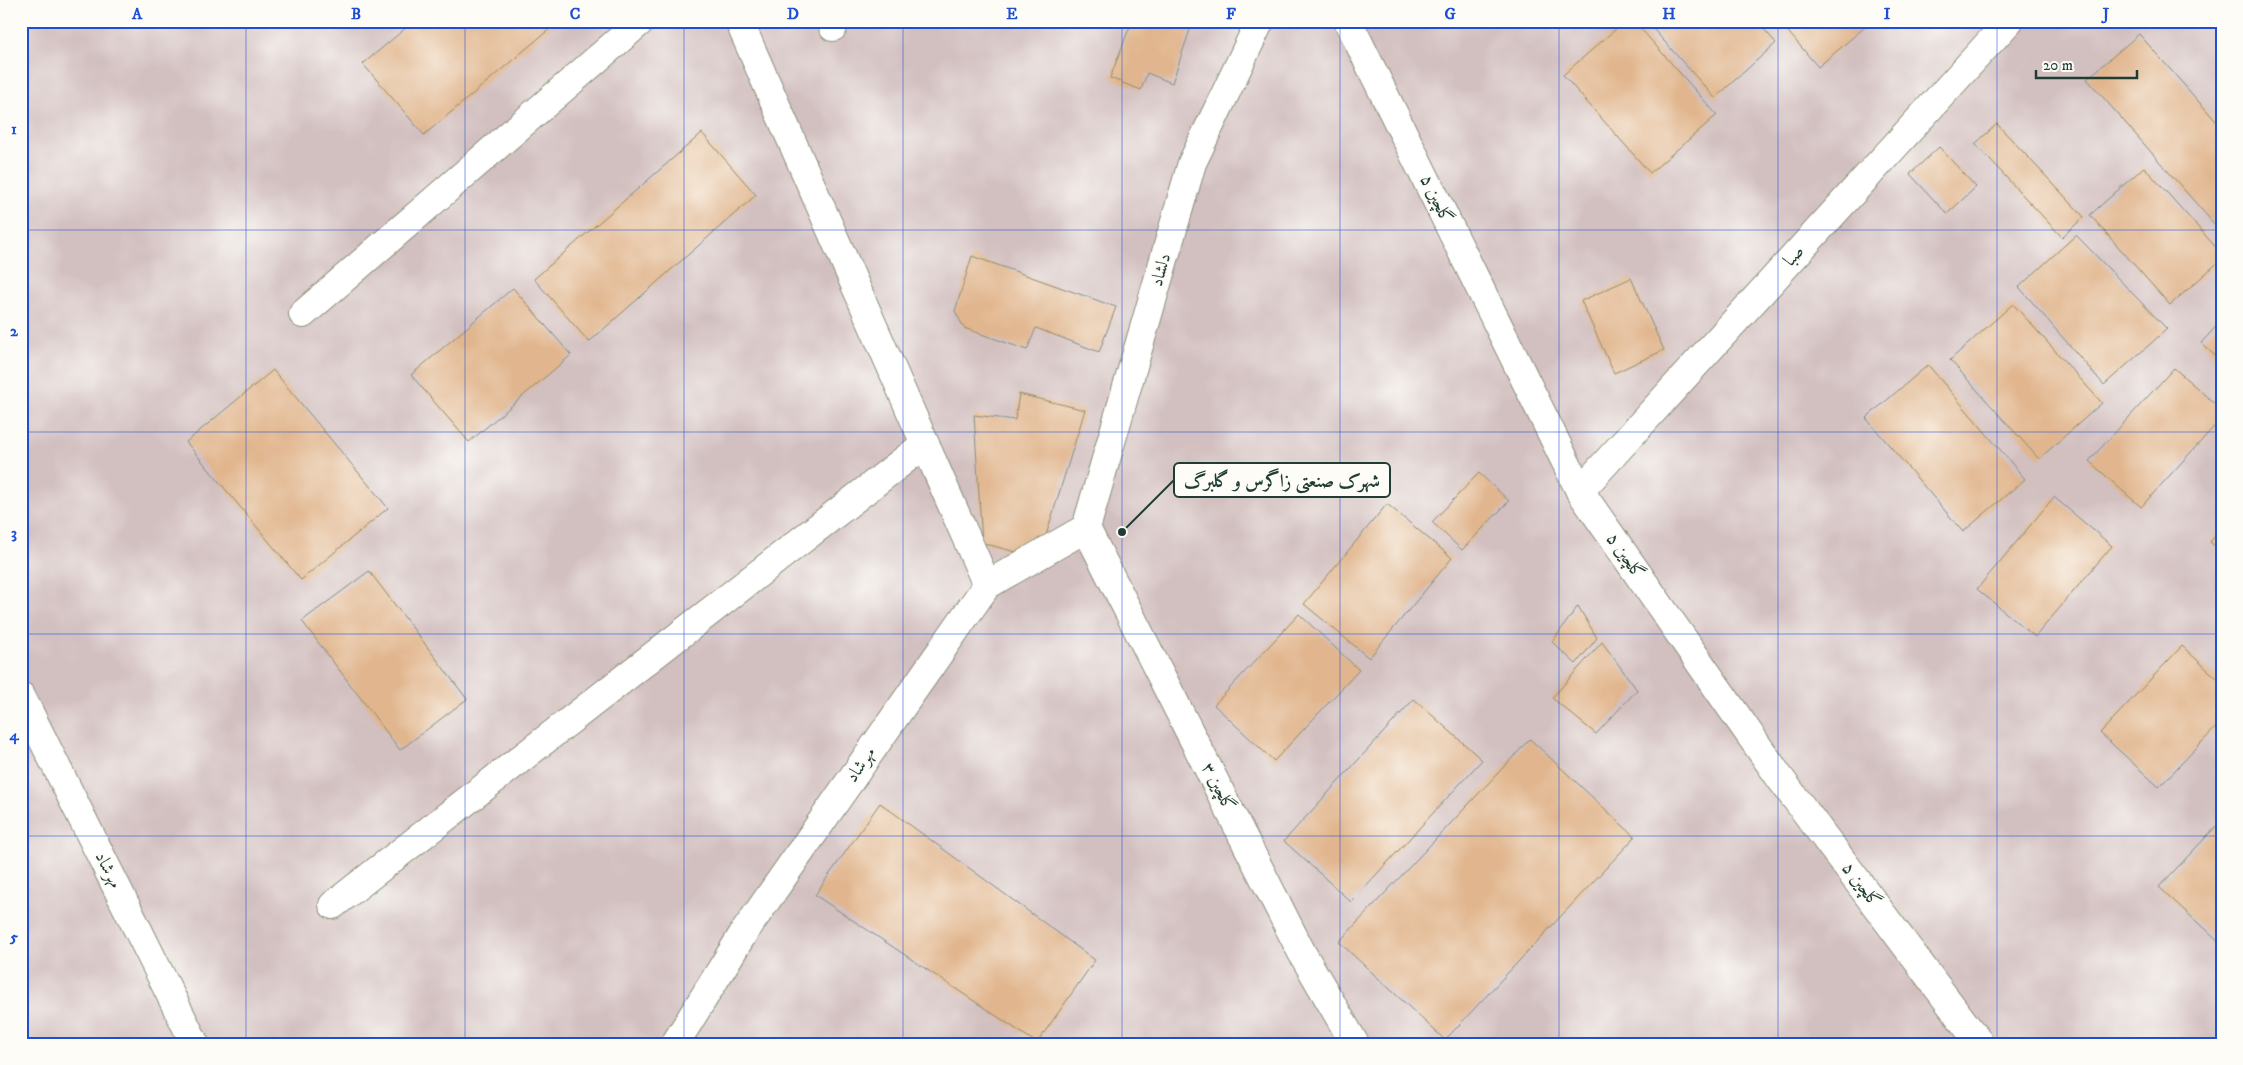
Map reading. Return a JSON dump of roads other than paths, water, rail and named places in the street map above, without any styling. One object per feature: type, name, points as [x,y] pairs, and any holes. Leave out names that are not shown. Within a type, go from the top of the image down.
[{"type":"street","points":[[303,314],[641,21]]},
{"type":"street","points":[[739,21],[986,585]]},
{"type":"street","name":"دلشاد","points":[[1086,528],[1192,163],[1260,21]]},
{"type":"street","name":"گلچین ۵","points":[[1348,21],[1580,491],[1780,778],[1980,1044]]},
{"type":"street","name":"صبا","points":[[1580,491],[2009,21]]},
{"type":"street","points":[[333,905],[925,444]]},
{"type":"street","name":"مهرشاد","points":[[675,1044],[743,934],[986,585],[1086,528]]},
{"type":"street","name":"گلچین ۳","points":[[1086,528],[1302,953],[1355,1044]]},
{"type":"street","name":"مهرشاد","points":[[21,696],[195,1044]]},
{"type":"place","name":"شهرک صنعتی زاگرس و گلبرگ","points":[[1122,532]]}]
